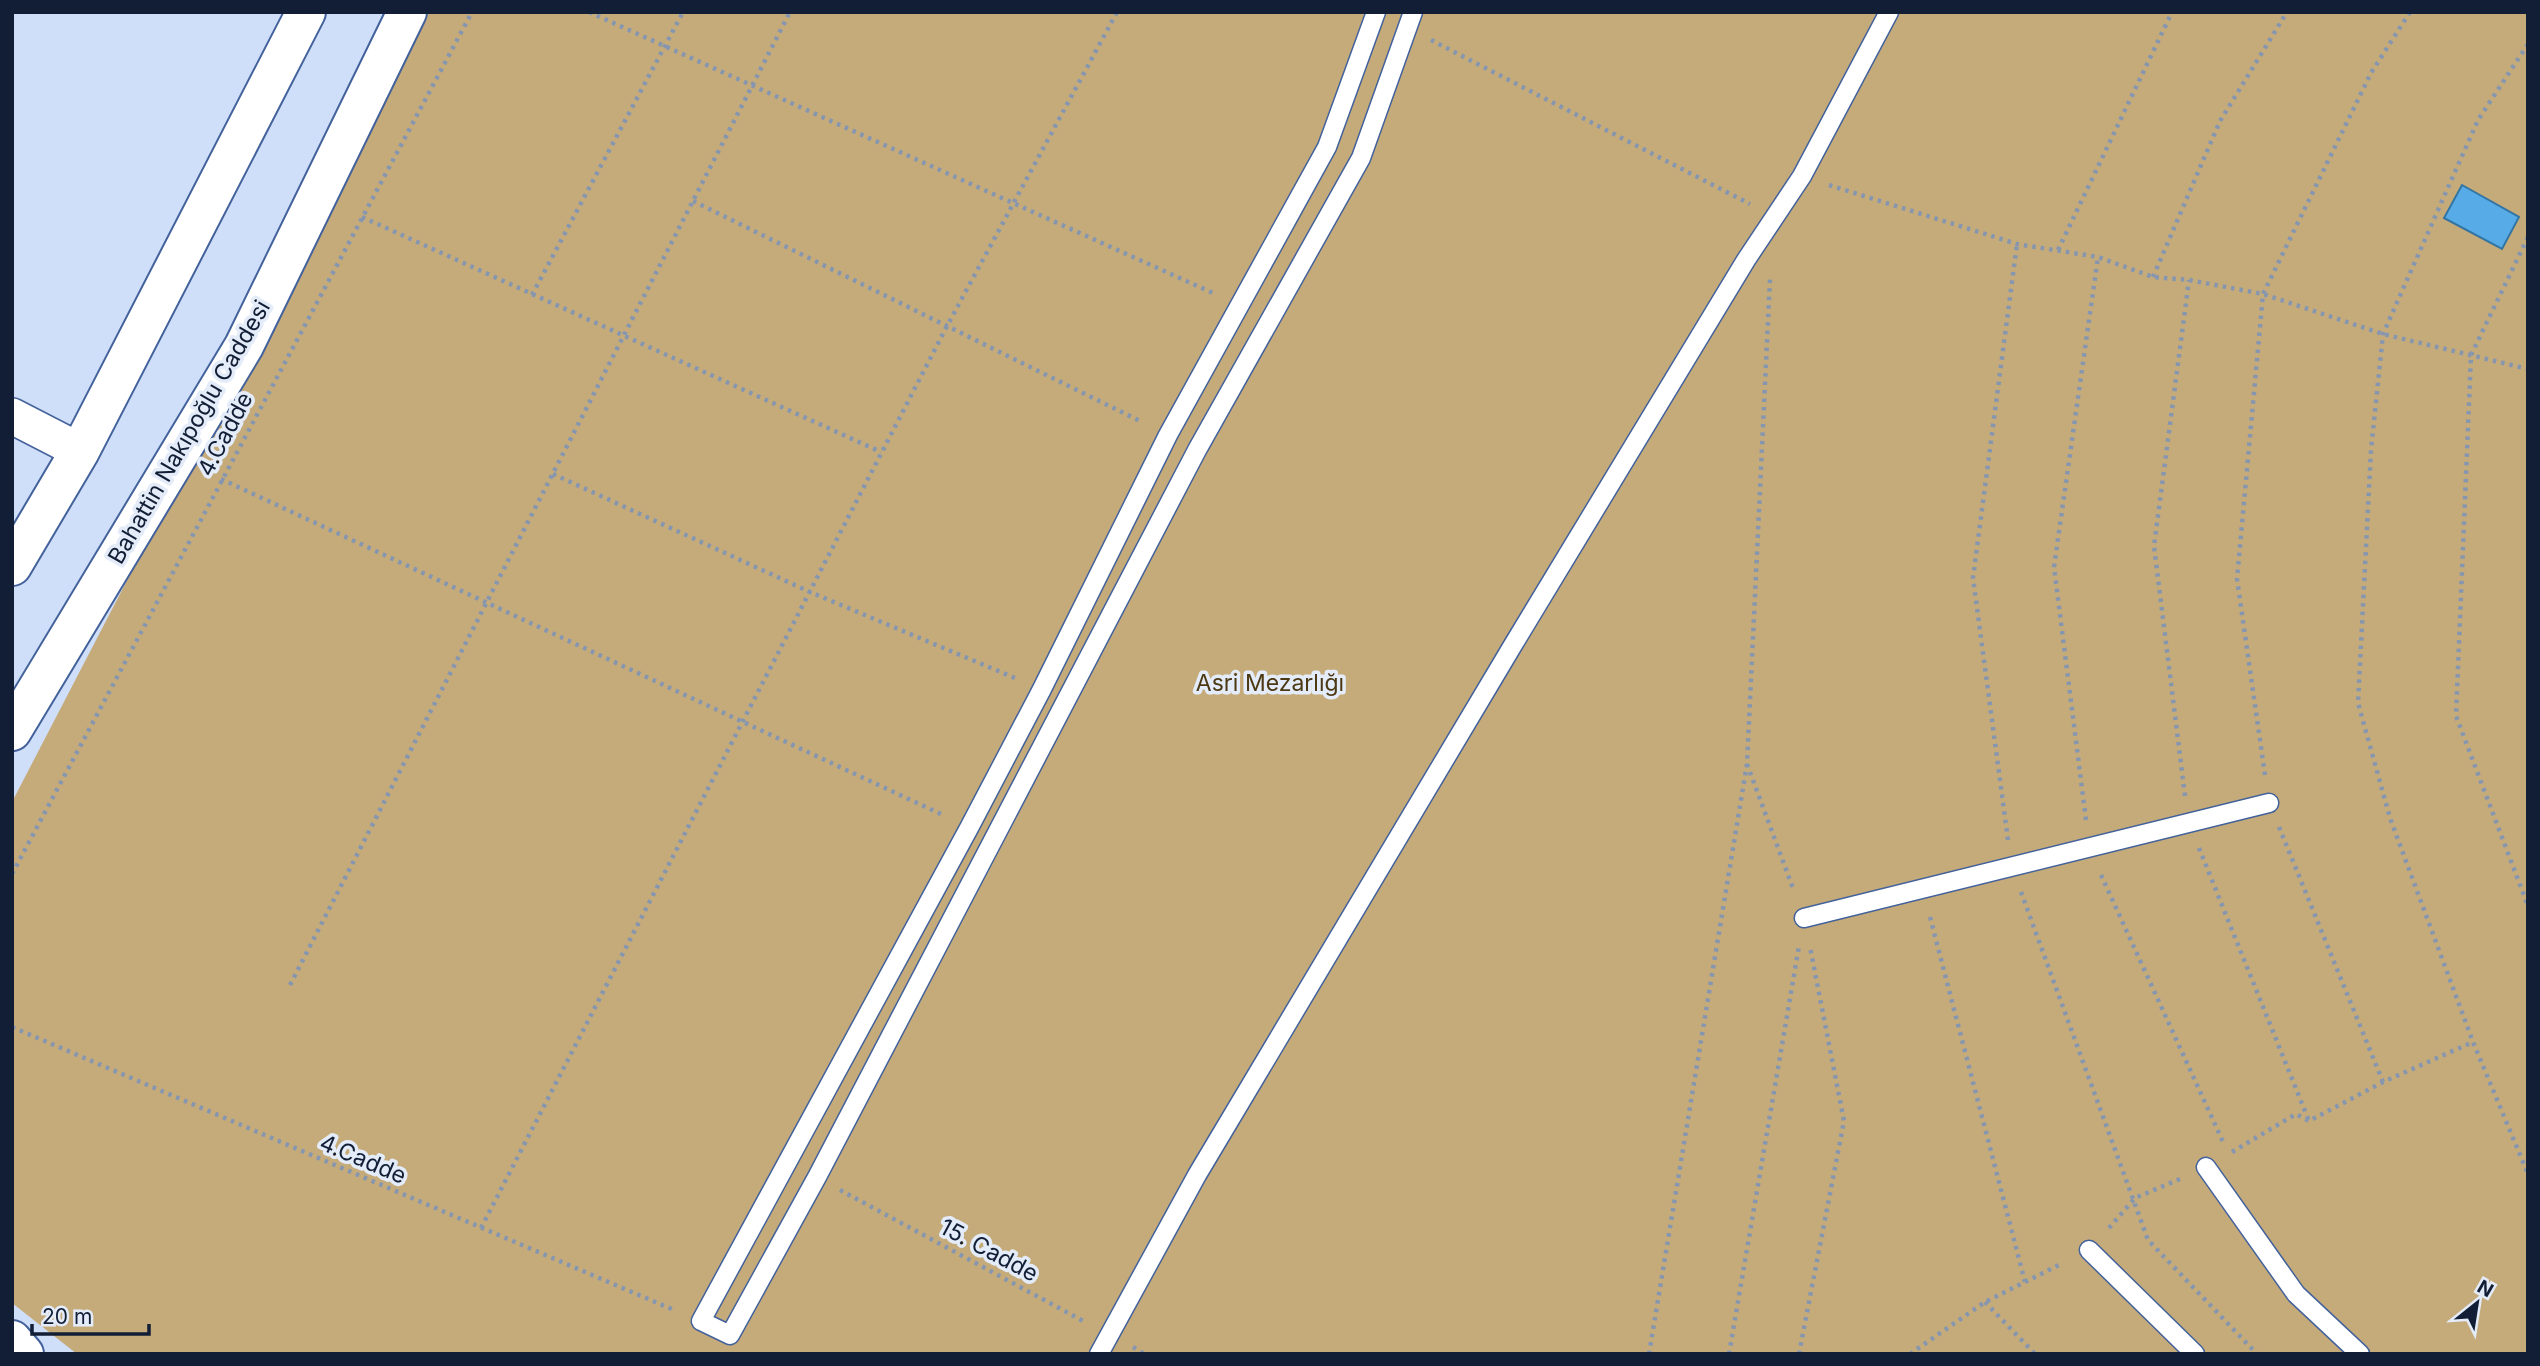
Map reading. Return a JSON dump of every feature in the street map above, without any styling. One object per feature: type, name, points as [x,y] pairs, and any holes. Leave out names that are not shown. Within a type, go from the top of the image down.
[{"type":"main road","points":[[12,566],[80,451],[306,12]]},
{"type":"main road","name":"Bahattin Nakıpoğlu Caddesi","points":[[12,731],[244,346],[407,12]]},
{"type":"main road","points":[[12,1340],[24,1354]]},
{"type":"street","points":[[12,416],[80,451]]},
{"type":"lane","points":[[1376,12],[1327,148],[1168,435],[1042,689],[969,828],[701,1321],[730,1335],[817,1177],[1197,450],[1361,158],[1409,19]]},
{"type":"lane","points":[[1099,1354],[1211,1152],[1513,645],[1773,216],[1802,176],[1889,12]]},
{"type":"lane","points":[[1804,918],[2188,821],[2270,803]]},
{"type":"lane","points":[[2206,1167],[2296,1294],[2360,1354]]},
{"type":"lane","points":[[2089,1250],[2195,1354]]},
{"type":"path","name":"4.Cadde","points":[[12,874],[472,12]]},
{"type":"path","points":[[589,12],[1239,305]]},
{"type":"path","points":[[532,295],[683,12]]},
{"type":"path","points":[[290,985],[790,12]]},
{"type":"path","points":[[481,1228],[947,326],[1117,12]]},
{"type":"path","points":[[2059,250],[2172,12]]},
{"type":"path","points":[[2154,277],[2220,121],[2287,12]]},
{"type":"path","points":[[2382,1082],[2270,803],[2237,579],[2263,295],[2371,73],[2410,12]]},
{"type":"path","points":[[1409,19],[1773,216],[1746,764],[1648,1354]]},
{"type":"path","points":[[2528,44],[2478,120],[2383,334],[2371,450],[2358,704],[2390,818],[2473,1042],[2528,1174]]},
{"type":"path","points":[[1802,176],[2017,244],[2098,257],[2154,277],[2189,279],[2263,295],[2383,334],[2528,369]]},
{"type":"path","points":[[693,201],[1168,435]]},
{"type":"path","points":[[362,217],[881,453]]},
{"type":"path","points":[[2528,237],[2471,355],[2456,716],[2528,906]]},
{"type":"path","points":[[2017,244],[1973,578],[2011,865],[2148,1240],[2257,1354]]},
{"type":"path","points":[[2098,257],[2054,567],[2089,848],[2229,1154]]},
{"type":"path","points":[[2189,279],[2154,546],[2188,821],[2309,1121]]},
{"type":"path","points":[[553,474],[810,592],[1042,689]]},
{"type":"path","points":[[221,479],[969,828]]},
{"type":"path","points":[[1746,764],[1804,918],[1844,1121],[1799,1354]]},
{"type":"path","points":[[1923,889],[2025,1282]]},
{"type":"path","points":[[1729,1354],[1804,918]]},
{"type":"path","name":"4.Cadde","points":[[12,1027],[701,1321]]},
{"type":"path","name":"15. Cadde","points":[[817,1177],[1144,1354]]},
{"type":"path","points":[[1985,1302],[2035,1354]]},
{"type":"green space","name":"Asri Mezarlığı","points":[[422,12],[2528,12],[2528,1354],[77,1354],[12,1303],[12,802]]},
{"type":"building","points":[[2462,185],[2519,217],[2502,249],[2444,218]]}]
